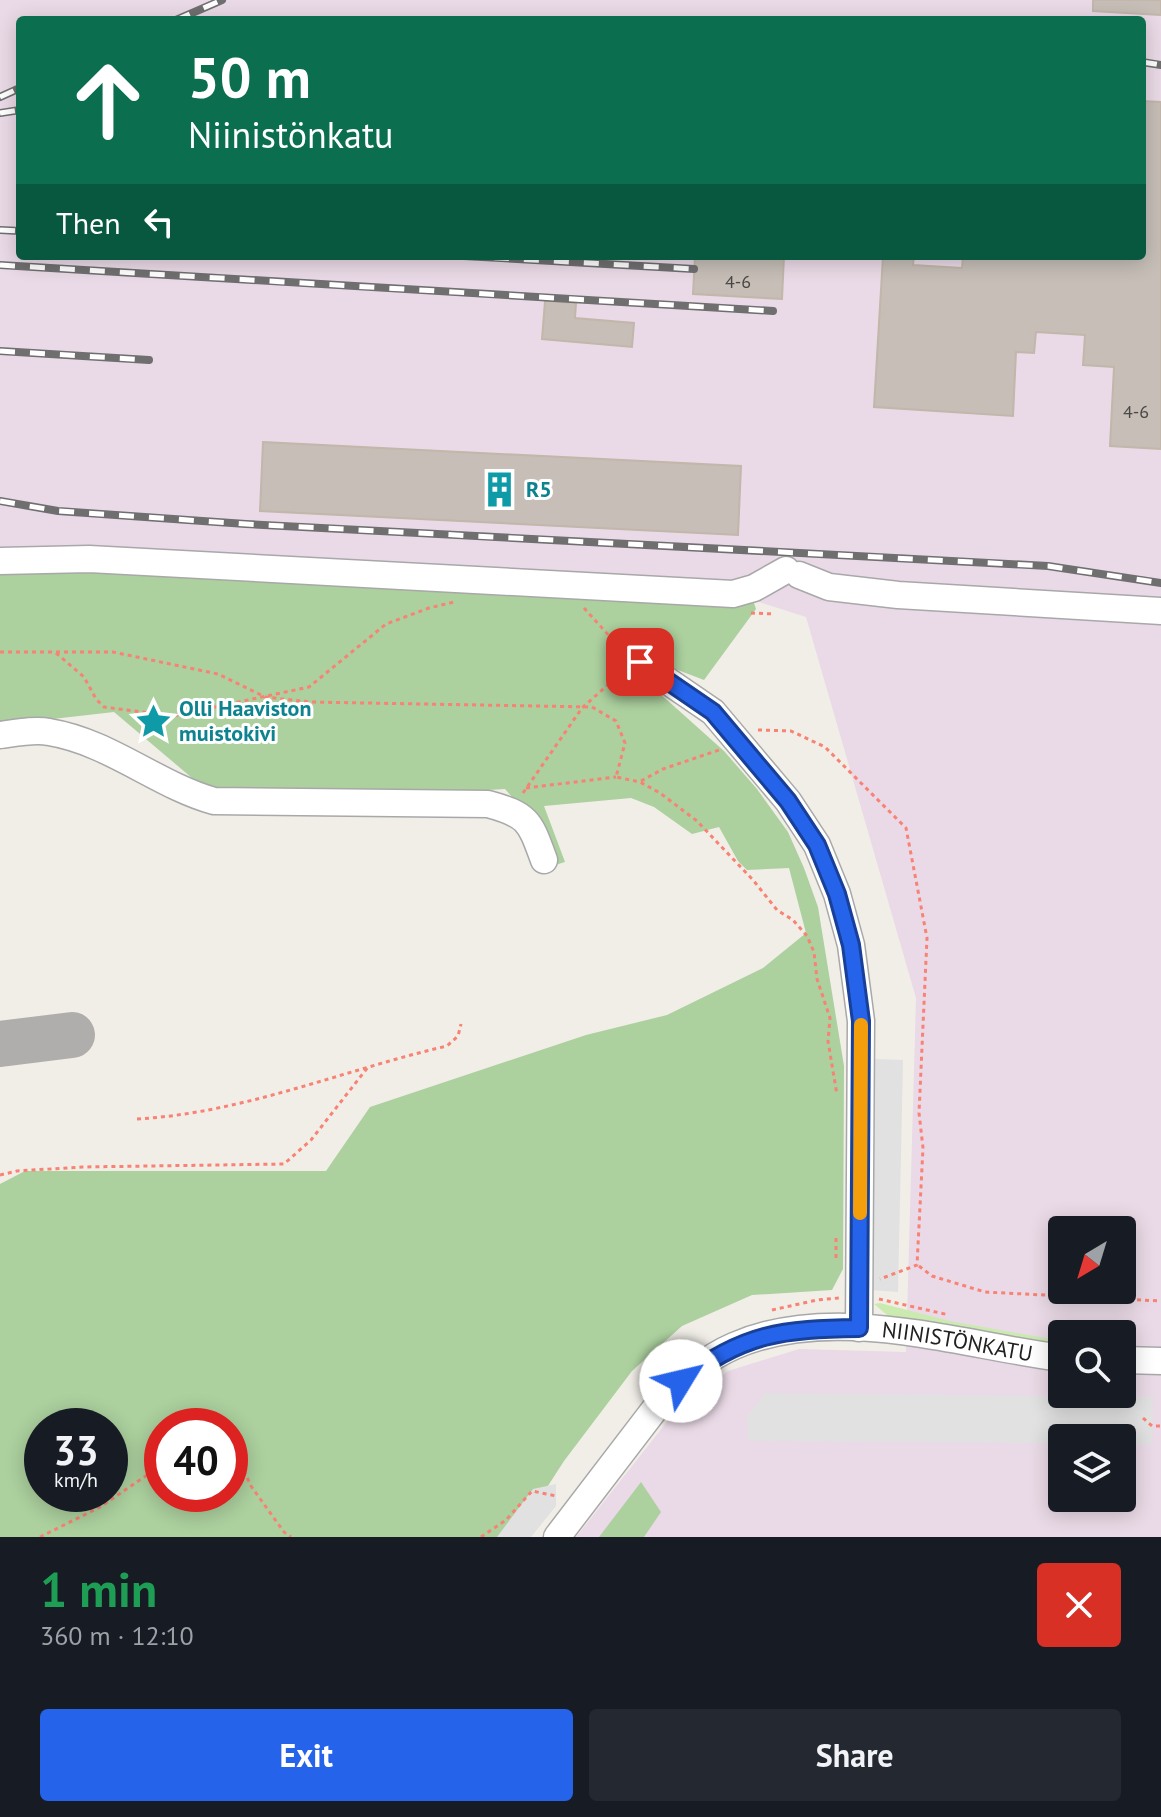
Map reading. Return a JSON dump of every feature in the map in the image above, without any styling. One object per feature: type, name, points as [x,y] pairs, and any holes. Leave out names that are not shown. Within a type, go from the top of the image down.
[{"type":"street","points":[[0,561],[89,559],[733,594],[792,573],[829,587],[898,595],[1161,611]]},
{"type":"street","points":[[640,662],[713,712],[788,801],[817,845],[837,894],[851,945],[861,1021],[849,1292],[859,1328]]},
{"type":"street","points":[[0,735],[48,731],[98,747],[188,794],[214,801],[488,804],[520,799],[544,860]]},
{"type":"street","name":"NIINISTÖNKATU","points":[[557,1537],[661,1401],[707,1361],[734,1346],[768,1334],[804,1329],[859,1328],[903,1332],[1048,1356]]},
{"type":"street","points":[[1136,1360],[1161,1361]]},
{"type":"path","points":[[0,652],[58,653],[84,677],[104,707],[173,716],[309,687],[386,624],[458,601]]},
{"type":"path","points":[[580,604],[616,646],[640,662]]},
{"type":"path","points":[[52,653],[113,652],[218,674],[265,697],[310,702],[592,707],[616,721],[625,743],[616,777]]},
{"type":"path","points":[[520,799],[582,708],[625,669],[640,662]]},
{"type":"path","points":[[640,782],[663,769],[710,755],[731,734],[791,731],[825,747],[906,828],[927,938],[919,1113],[923,1148],[917,1265]]},
{"type":"path","points":[[520,799],[616,777],[640,782],[697,821],[777,910],[793,920],[807,936],[814,952],[817,979],[830,1018],[828,1041],[838,1098]]},
{"type":"path","points":[[137,1119],[171,1117],[240,1104],[447,1046],[458,1036],[461,1024]]},
{"type":"path","points":[[0,1175],[82,1167],[284,1164],[311,1140],[368,1067]]},
{"type":"path","points":[[836,1235],[836,1261]]},
{"type":"path","points":[[761,1314],[849,1292],[917,1265]]},
{"type":"path","points":[[917,1265],[932,1276],[985,1292],[1161,1301]]},
{"type":"path","points":[[849,1292],[951,1315]]},
{"type":"path","points":[[1143,1418],[1152,1426],[1161,1426]]},
{"type":"path","points":[[40,1537],[100,1507],[144,1477]]},
{"type":"path","points":[[248,1480],[284,1532],[291,1537]]},
{"type":"path","points":[[481,1537],[506,1520],[532,1491],[556,1496]]},
{"type":"shaded area","points":[[0,0],[1161,0],[1161,1537],[576,1537],[677,1409],[728,1371],[799,1349],[906,1352],[916,998],[806,617],[753,600],[0,566]]},
{"type":"shaded area","points":[[875,1059],[903,1060],[898,1292],[871,1290]]},
{"type":"shaded area","points":[[765,1393],[1048,1396],[1048,1408],[1136,1408],[1136,1396],[1153,1397],[1152,1444],[1136,1444],[1136,1424],[1048,1424],[1048,1443],[748,1441],[747,1416]]},
{"type":"shaded area","points":[[556,1484],[556,1506],[531,1537],[497,1537],[533,1489]]},
{"type":"green space","points":[[0,566],[753,600],[756,609],[704,680],[641,656],[628,665],[724,751],[757,789],[788,832],[818,907],[844,1066],[843,1269],[832,1290],[752,1295],[682,1326],[632,1371],[564,1461],[515,1537],[0,1537],[0,1184],[25,1171],[326,1171],[370,1107],[586,1035],[667,1015],[763,968],[806,933],[789,868],[747,870],[738,861],[719,827],[692,834],[654,807],[631,798],[544,806],[565,862],[552,866],[531,819],[505,789],[321,800],[205,789],[114,712],[0,725]]},
{"type":"green space","points":[[874,1304],[1048,1338],[1048,1346],[894,1321]]},
{"type":"green space","points":[[641,1482],[661,1512],[644,1537],[599,1537]]},
{"type":"building","points":[[1093,0],[1161,0],[1161,15],[1093,11]]},
{"type":"building","points":[[1146,101],[1161,102],[1161,449],[1110,446],[1114,367],[1083,365],[1085,335],[1036,332],[1034,353],[1016,352],[1013,416],[874,407],[883,260],[914,260],[913,265],[962,268],[963,260],[1146,260]]},
{"type":"building","points":[[695,260],[784,260],[782,299],[693,294]]},
{"type":"building","points":[[545,301],[576,303],[575,318],[634,323],[632,347],[542,339]]},
{"type":"building","name":"R5","points":[[263,442],[741,466],[738,535],[260,511]]},
{"type":"taxiway","points":[[0,1044],[72,1035]]},
{"type":"railway","points":[[185,16],[222,0]]},
{"type":"railway","points":[[1146,63],[1161,65]]},
{"type":"railway","points":[[0,97],[16,90]]},
{"type":"railway","points":[[0,113],[16,111]]},
{"type":"railway","points":[[0,230],[16,231]]},
{"type":"railway","points":[[535,260],[694,269]]},
{"type":"railway","points":[[0,265],[773,311]]},
{"type":"railway","points":[[0,351],[149,360]]},
{"type":"railway","points":[[0,501],[58,511],[246,524],[1048,566],[1161,583]]},
{"type":"slow traffic","points":[[860,1213],[861,1025]]},
{"type":"place","name":"R5","points":[[500,489]]},
{"type":"place","name":"Olli Haaviston muistokivi","points":[[153,721]]},
{"type":"route","points":[[640,662],[713,712],[788,801],[817,845],[837,894],[851,945],[861,1021],[859,1328],[804,1329],[768,1334],[734,1346],[681,1381]]}]
